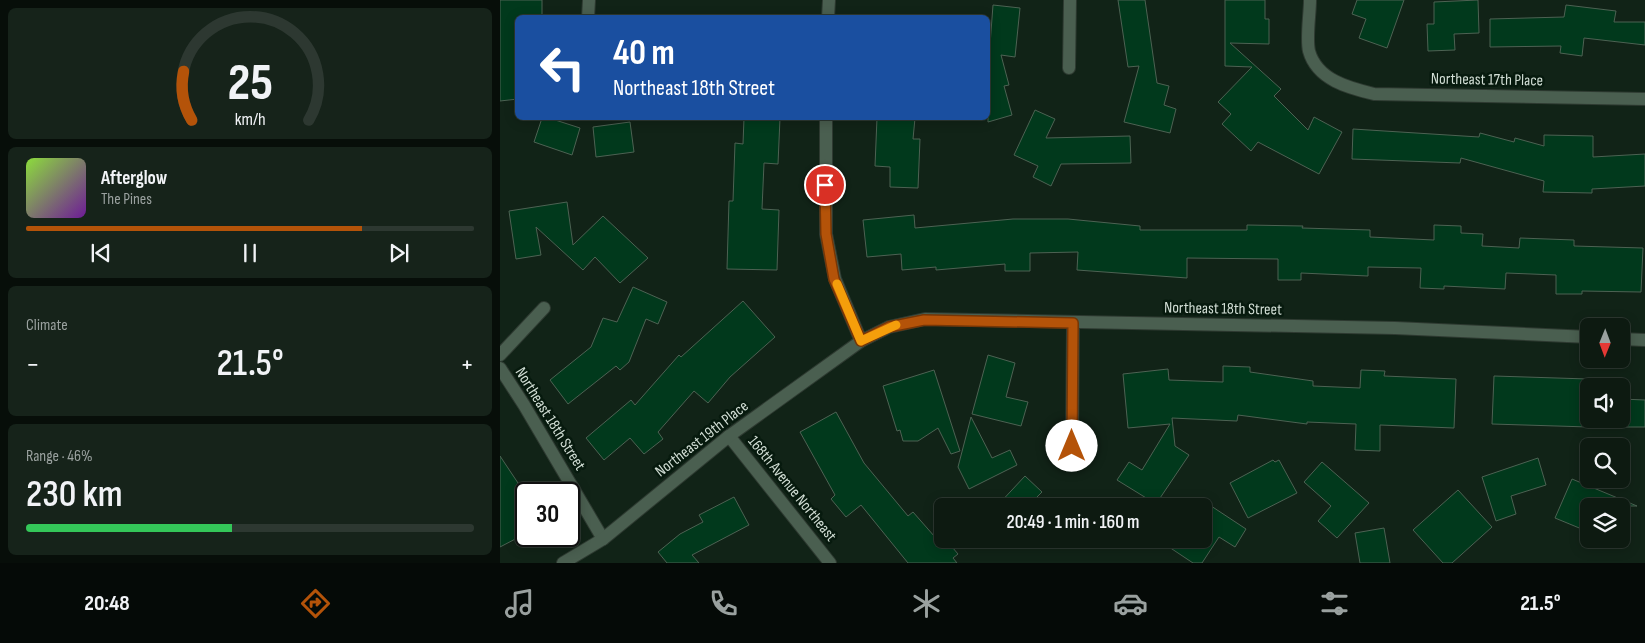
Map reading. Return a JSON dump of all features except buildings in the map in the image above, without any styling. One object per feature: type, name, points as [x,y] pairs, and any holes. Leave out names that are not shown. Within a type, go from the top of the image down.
[{"type":"street","points":[[588,15],[589,0]]},
{"type":"street","points":[[828,0],[828,15]]},
{"type":"street","points":[[1069,68],[1070,0]]},
{"type":"street","name":"Northeast 17th Place","points":[[1310,0],[1309,50],[1319,68],[1332,80],[1351,89],[1374,94],[1645,99]]},
{"type":"street","points":[[826,120],[826,234],[834,279],[861,341]]},
{"type":"street","points":[[500,355],[544,308]]},
{"type":"street","name":"Northeast 18th Street","points":[[861,341],[889,327],[924,320],[1395,328],[1580,337]]},
{"type":"street","points":[[1072,446],[1073,323]]},
{"type":"street","points":[[1630,339],[1645,340]]},
{"type":"street","name":"Northeast 19th Place","points":[[563,563],[603,539],[729,436],[861,341]]},
{"type":"street","name":"Northeast 18th Street","points":[[500,368],[603,539]]},
{"type":"street","name":"168th Avenue Northeast","points":[[729,436],[830,563]]},
{"type":"slow traffic","points":[[837,284],[861,341],[896,325]]},
{"type":"route","points":[[825,185],[826,234],[834,279],[861,341],[889,327],[924,320],[1073,323],[1072,446]]}]
